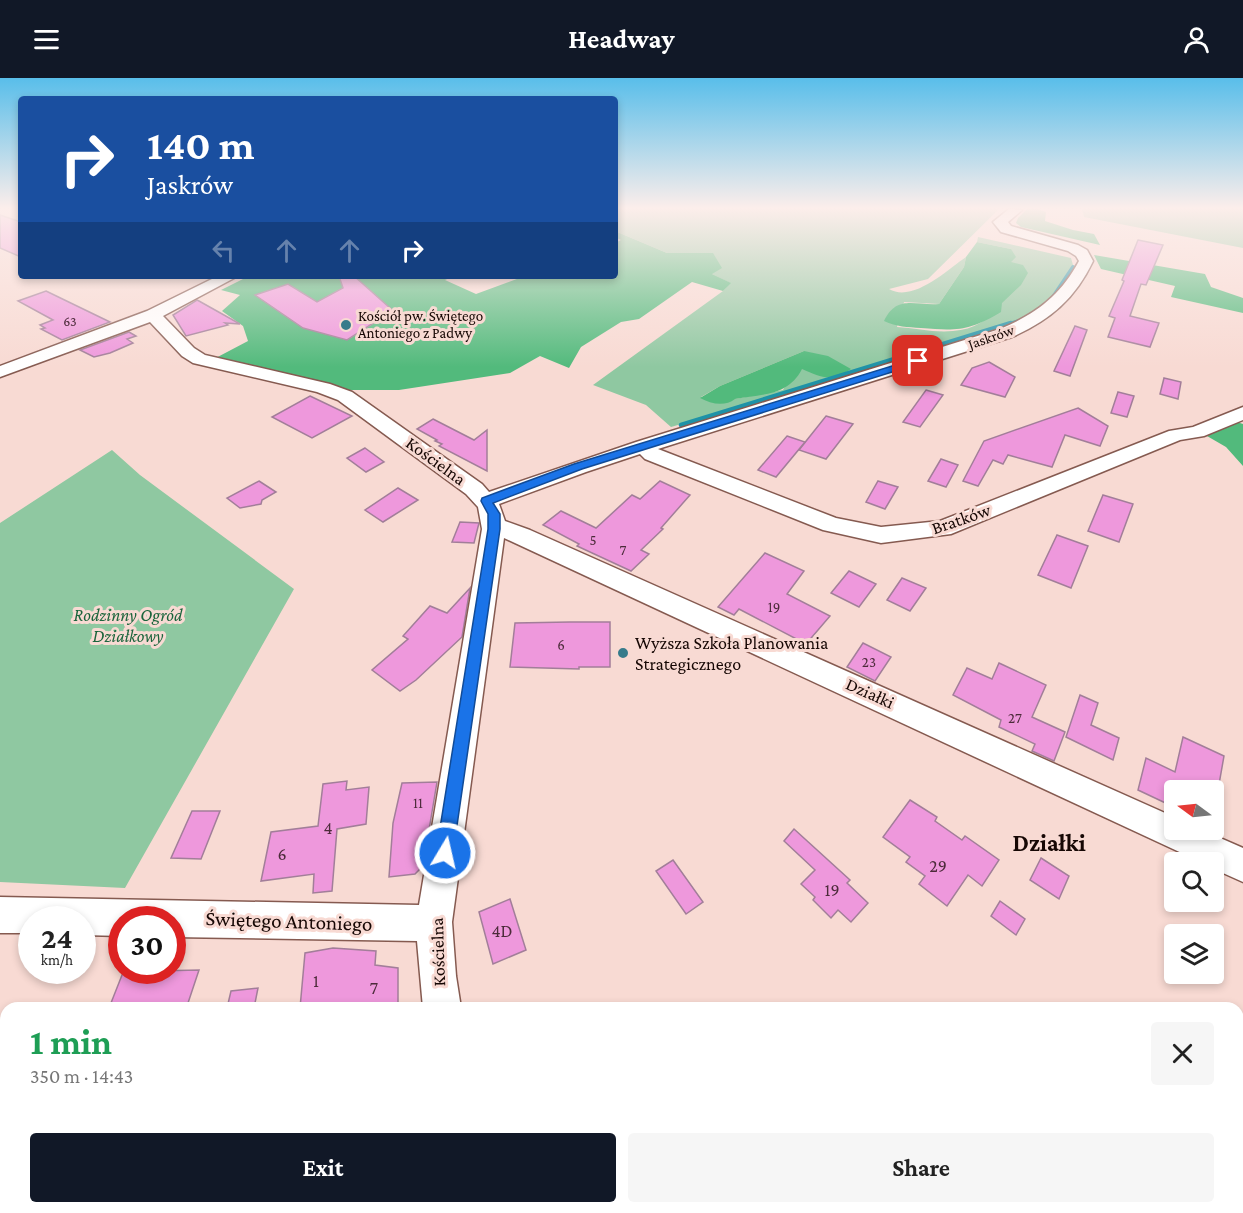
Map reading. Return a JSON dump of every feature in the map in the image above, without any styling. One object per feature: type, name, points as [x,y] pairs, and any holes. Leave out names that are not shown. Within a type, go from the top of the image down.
[{"type":"street","name":"Jaskrów","points":[[486,501],[643,446],[1006,333],[1030,323],[1051,310],[1073,286],[1085,262]]},
{"type":"street","points":[[0,372],[153,315],[224,279]]},
{"type":"street","name":"Kościelna","points":[[153,315],[188,351],[199,359],[323,388],[345,396],[474,489],[486,501],[494,514],[494,529],[434,922],[441,1002]]},
{"type":"street","name":"Bratków","points":[[643,446],[652,455],[831,525],[864,533],[897,534],[943,528],[1176,435],[1197,432],[1243,412]]},
{"type":"street","name":"Działki","points":[[494,529],[504,529],[522,536],[1243,865]]},
{"type":"street","name":"Świętego Antoniego","points":[[0,915],[407,924],[434,922]]},
{"type":"green space","points":[[618,262],[718,262],[722,268],[712,274],[731,283],[723,291],[692,282],[639,319],[621,322],[581,347],[569,368],[540,356],[510,373],[399,390],[344,390],[210,361],[248,341],[243,326],[222,311],[240,295],[221,290],[243,279],[447,279],[445,280],[476,294],[517,279],[618,279]],"holes":[[[386,307],[394,310],[387,318],[379,320],[347,340],[325,334]]]},
{"type":"green space","points":[[713,262],[945,262],[928,279],[889,289],[908,292],[940,277],[960,262],[965,262],[939,304],[904,302],[897,327],[953,331],[968,328],[991,314],[1005,291],[1010,262],[1072,262],[1073,265],[1055,298],[1022,319],[990,334],[671,427],[646,405],[593,385],[723,291],[730,283],[712,274]],"holes":[[[804,351],[783,390],[735,399],[701,397],[720,386]]]},
{"type":"green space","points":[[965,262],[1011,262],[1023,265],[1028,273],[1021,285],[1002,303],[1001,312],[971,326],[933,329],[907,327],[884,321],[895,307],[901,304],[939,304]]},
{"type":"green space","points":[[1097,262],[1135,262],[1205,274],[1211,287],[1243,298],[1243,313],[1171,297],[1175,286],[1101,269]]},
{"type":"green space","points":[[804,351],[828,356],[851,369],[838,376],[827,377],[802,369],[790,384],[782,389],[722,404],[700,398],[720,386]]},
{"type":"green space","points":[[1237,422],[1243,424],[1243,466],[1226,447],[1207,436]]},
{"type":"green space","name":"Rodzinny Ogród Działkowy","points":[[112,450],[140,475],[294,589],[125,888],[0,882],[0,523]]},
{"type":"building","points":[[1129,262],[1156,262],[1146,285],[1141,284],[1130,316],[1159,323],[1150,347],[1108,337],[1115,318],[1109,316],[1124,281],[1122,280]]},
{"type":"building","points":[[340,279],[357,279],[399,316],[378,320],[347,340],[303,328],[255,295],[288,284],[317,302],[343,288]]},
{"type":"building","points":[[46,291],[110,322],[62,340],[41,329],[45,328],[40,325],[53,320],[18,301]]},
{"type":"building","points":[[197,300],[240,324],[225,323],[228,325],[186,336],[173,315]]},
{"type":"building","points":[[1075,326],[1087,330],[1070,376],[1054,371]]},
{"type":"building","points":[[129,332],[136,336],[127,339],[133,343],[110,353],[94,357],[80,350]]},
{"type":"building","points":[[989,362],[1015,377],[1005,397],[961,385],[972,368]]},
{"type":"building","points":[[1164,378],[1181,382],[1178,399],[1160,394]]},
{"type":"building","points":[[926,390],[943,395],[920,427],[903,422]]},
{"type":"building","points":[[1118,392],[1134,396],[1127,417],[1111,413]]},
{"type":"building","points":[[310,396],[352,416],[312,438],[272,417]]},
{"type":"building","points":[[1078,408],[1108,426],[1100,446],[1065,435],[1052,467],[1008,455],[1003,464],[993,460],[978,486],[963,481],[984,441]]},
{"type":"building","points":[[826,416],[853,424],[826,459],[799,450]]},
{"type":"building","points":[[433,419],[474,440],[487,430],[487,471],[439,446],[442,444],[417,429]]},
{"type":"building","points":[[787,436],[805,442],[776,477],[758,470]]},
{"type":"building","points":[[365,448],[384,462],[366,472],[347,458]]},
{"type":"building","points":[[941,459],[958,465],[946,487],[928,481]]},
{"type":"building","points":[[259,481],[276,492],[262,500],[261,504],[240,508],[227,498]]},
{"type":"building","points":[[660,481],[690,495],[661,528],[663,529],[641,550],[649,554],[631,571],[577,546],[579,544],[543,525],[561,511],[596,528],[632,495],[640,499]]},
{"type":"building","points":[[878,481],[898,487],[885,509],[866,502]]},
{"type":"building","points":[[398,488],[418,500],[383,522],[365,510]]},
{"type":"building","points":[[1103,495],[1133,504],[1119,542],[1088,531]]},
{"type":"building","points":[[460,522],[479,523],[474,543],[452,542]]},
{"type":"building","points":[[1057,535],[1088,546],[1071,588],[1038,575]]},
{"type":"building","points":[[765,553],[804,571],[787,594],[830,616],[806,644],[739,609],[734,615],[718,607]]},
{"type":"building","points":[[849,571],[876,584],[859,607],[831,593]]},
{"type":"building","points":[[902,578],[926,588],[910,611],[887,600]]},
{"type":"building","points":[[470,588],[462,637],[416,680],[400,691],[372,670],[408,639],[403,636],[430,606],[447,613]]},
{"type":"building","points":[[610,622],[610,667],[579,667],[579,669],[510,667],[515,623]]},
{"type":"building","points":[[863,643],[891,657],[875,681],[847,667]]},
{"type":"building","points":[[999,663],[1046,685],[1032,717],[1065,732],[1054,761],[1032,751],[1035,744],[999,727],[1001,720],[953,695],[967,668],[992,679]]},
{"type":"building","points":[[1080,695],[1098,703],[1091,725],[1119,738],[1113,760],[1066,737]]},
{"type":"building","points":[[1183,737],[1224,756],[1220,780],[1164,780],[1164,802],[1138,790],[1146,758],[1175,772]]},
{"type":"building","points":[[347,781],[346,790],[369,787],[366,824],[337,829],[332,891],[313,893],[314,874],[261,881],[271,832],[318,826],[323,784]]},
{"type":"building","points":[[437,782],[423,866],[415,874],[389,877],[393,823],[402,783]]},
{"type":"building","points":[[910,800],[937,817],[935,821],[962,840],[965,836],[999,860],[982,886],[968,875],[947,906],[919,884],[925,876],[906,862],[910,857],[883,837]]},
{"type":"building","points":[[192,811],[220,811],[201,859],[171,858]]},
{"type":"building","points":[[794,829],[850,880],[847,883],[868,903],[851,922],[838,910],[831,918],[813,900],[815,897],[801,884],[815,870],[784,841]]},
{"type":"building","points":[[1041,858],[1069,876],[1059,899],[1030,880]]},
{"type":"building","points":[[673,860],[703,902],[686,914],[656,871]]},
{"type":"building","points":[[510,899],[526,950],[493,964],[479,912]]},
{"type":"building","points":[[1000,901],[1025,919],[1016,935],[991,916]]},
{"type":"building","points":[[333,948],[376,951],[375,965],[398,968],[398,1002],[301,1002],[305,953]]},
{"type":"building","points":[[186,970],[199,970],[188,1002],[111,1002],[118,984],[186,984]]},
{"type":"building","points":[[258,988],[255,1002],[228,1002],[231,991]]},
{"type":"waterway","points":[[1053,297],[1073,267]]},
{"type":"waterway","points":[[1006,325],[1019,321]]},
{"type":"waterway","points":[[681,425],[1011,323]]},
{"type":"place","name":"Kościół pw. Świętego Antoniego z Padwy","points":[[346,325]]},
{"type":"place","name":"Wyższa Szkoła Planowania Strategicznego","points":[[623,653]]},
{"type":"district","name":"Działki","points":[[1049,843]]},
{"type":"route","points":[[445,853],[494,529],[494,514],[486,501],[578,467],[918,361]]}]
